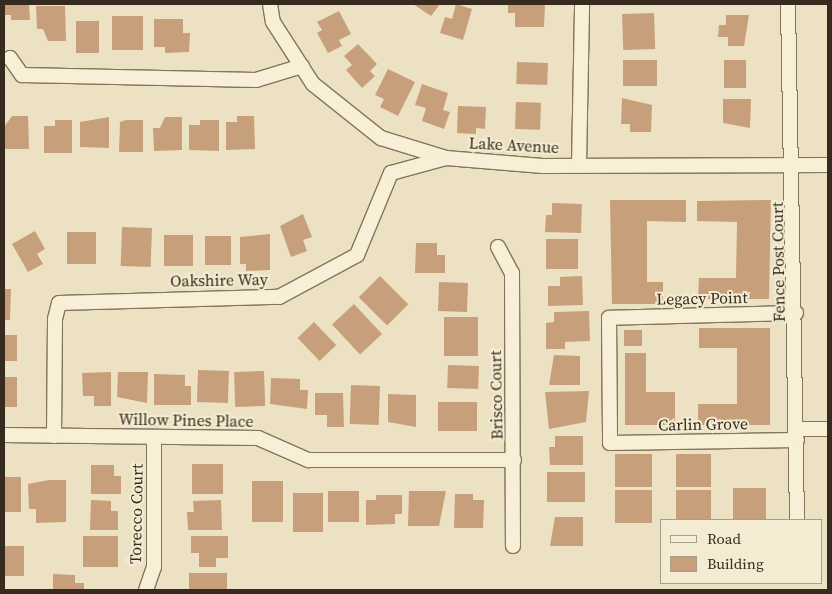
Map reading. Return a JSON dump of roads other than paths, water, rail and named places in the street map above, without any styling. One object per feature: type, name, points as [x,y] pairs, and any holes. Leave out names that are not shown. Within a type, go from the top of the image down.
[{"type":"street","name":"Lake Avenue","points":[[270,4],[273,22],[313,84],[381,138],[446,158],[579,165],[828,165]]},
{"type":"street","points":[[579,165],[582,4]]},
{"type":"street","name":"Fence Post Court","points":[[788,4],[796,314],[797,519]]},
{"type":"street","points":[[10,58],[22,75],[256,80],[302,66]]},
{"type":"street","name":"Oakshire Way","points":[[54,436],[59,303],[279,297],[357,255],[391,173],[446,158]]},
{"type":"street","name":"Brisco Court","points":[[498,246],[512,273],[514,546]]},
{"type":"street","name":"Legacy Point","points":[[610,443],[609,318],[796,314]]},
{"type":"street","name":"Carlin Grove","points":[[610,443],[797,434],[828,429]]},
{"type":"street","name":"Willow Pines Place","points":[[4,435],[258,438],[308,460],[514,460]]},
{"type":"street","name":"Torecco Court","points":[[146,590],[154,568],[154,437]]}]
